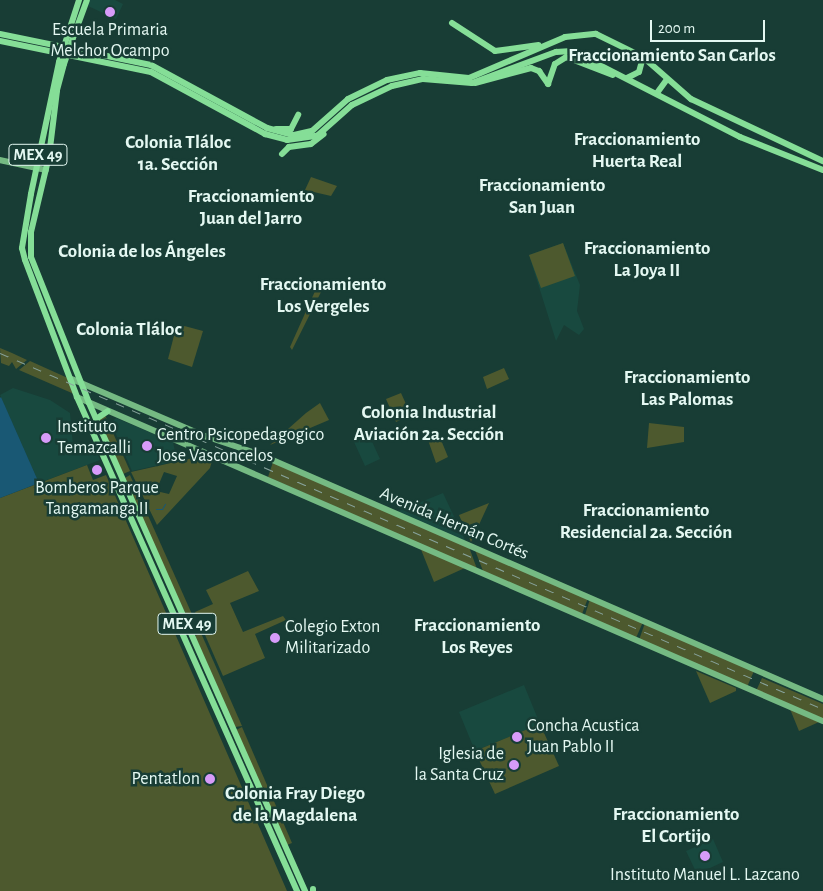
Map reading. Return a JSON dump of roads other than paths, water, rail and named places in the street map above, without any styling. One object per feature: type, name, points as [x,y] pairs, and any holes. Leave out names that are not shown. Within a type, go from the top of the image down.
[{"type":"main road","name":"MEX 49","points":[[70,36],[78,24],[80,5]]},
{"type":"main road","name":"MEX 49","points":[[80,5],[62,63],[36,168],[22,248],[28,273],[72,379],[77,396],[297,891]]},
{"type":"main road","points":[[452,23],[495,51],[548,44]]},
{"type":"main road","points":[[0,34],[151,65],[267,128],[288,134],[307,132],[324,123],[348,99],[388,80],[420,73],[469,78],[565,37],[596,34],[643,57],[691,99],[738,123],[823,161]]},
{"type":"main road","points":[[0,41],[151,72],[275,138],[302,140],[328,128]]},
{"type":"main road","points":[[472,83],[564,50],[628,78],[740,137],[823,170]]},
{"type":"main road","points":[[282,154],[289,148],[311,144],[352,105],[392,86],[423,79],[483,84],[530,68],[539,71],[548,84],[555,64],[566,58],[628,78],[638,72],[643,57]]},
{"type":"main road","name":"MEX 49","points":[[62,63],[46,170],[29,245],[96,419],[305,891]]},
{"type":"main road","points":[[657,93],[667,79]]},
{"type":"main road","points":[[267,128],[291,129],[298,115]]},
{"type":"main road","points":[[0,160],[46,170]]},
{"type":"main road","name":"Avenida Hernán Cortés","points":[[72,379],[205,436],[259,454],[823,699]]},
{"type":"main road","name":"Avenida Hernán Cortés","points":[[77,396],[823,721]]},
{"type":"main road","points":[[96,419],[108,411]]},
{"type":"water","points":[[0,398],[39,483],[0,498]]},
{"type":"waterway","points":[[156,509],[162,509],[165,504]]},
{"type":"railway","points":[[0,353],[823,709]]},
{"type":"place","name":"Escuela Primaria Melchor Ocampo","points":[[110,12]]},
{"type":"place","name":"Instituto Temazcalli","points":[[46,438]]},
{"type":"place","name":"Centro Psicopedagogico Jose Vasconcelos","points":[[147,446]]},
{"type":"place","name":"Bomberos Parque Tangamanga II","points":[[97,470]]},
{"type":"place","name":"Colegio Exton Militarizado","points":[[275,638]]},
{"type":"place","name":"Concha Acustica Juan Pablo II","points":[[517,737]]},
{"type":"place","name":"Iglesia de la Santa Cruz","points":[[514,765]]},
{"type":"place","name":"Pentatlon","points":[[210,779]]},
{"type":"place","name":"Instituto Manuel L. Lazcano","points":[[705,856]]},
{"type":"district","name":"Fraccionamiento San Carlos","points":[[672,56]]},
{"type":"district","name":"Fraccionamiento Huerta Real","points":[[637,151]]},
{"type":"district","name":"Colonia Tláloc 1a. Sección","points":[[178,154]]},
{"type":"district","name":"Fraccionamiento San Juan","points":[[542,197]]},
{"type":"district","name":"Fraccionamiento Juan del Jarro","points":[[251,208]]},
{"type":"district","name":"Colonia de los Ángeles","points":[[142,252]]},
{"type":"district","name":"Fraccionamiento La Joya II","points":[[647,260]]},
{"type":"district","name":"Fraccionamiento Los Vergeles","points":[[323,296]]},
{"type":"district","name":"Colonia Tláloc","points":[[129,330]]},
{"type":"district","name":"Fraccionamiento Las Palomas","points":[[687,389]]},
{"type":"district","name":"Colonia Industrial Aviación 2a. Sección","points":[[429,424]]},
{"type":"district","name":"Fraccionamiento Residencial 2a. Sección","points":[[646,522]]},
{"type":"district","name":"Fraccionamiento Los Reyes","points":[[477,637]]},
{"type":"district","name":"Colonia Fray Diego de la Magdalena","points":[[295,805]]},
{"type":"district","name":"Fraccionamiento El Cortijo","points":[[676,826]]}]
